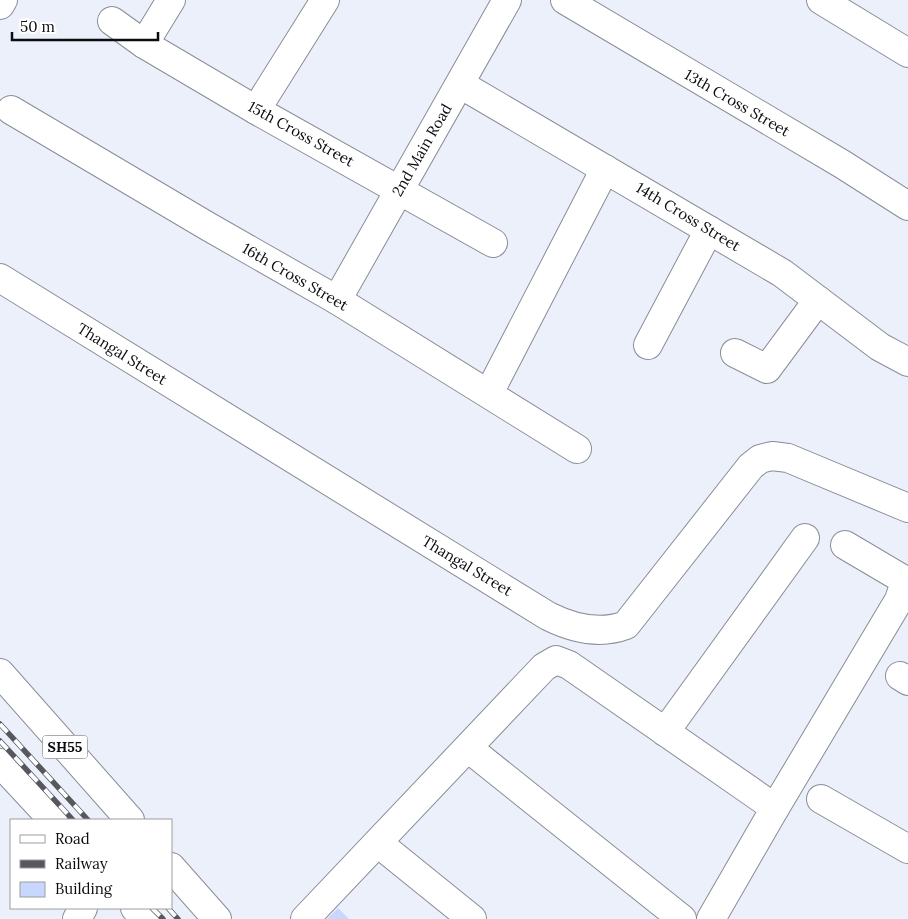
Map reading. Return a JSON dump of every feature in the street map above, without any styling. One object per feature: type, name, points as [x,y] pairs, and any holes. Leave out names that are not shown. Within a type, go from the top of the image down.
[{"type":"street","points":[[0,5],[3,0]]},
{"type":"street","points":[[144,44],[171,0]]},
{"type":"street","points":[[256,110],[325,0]]},
{"type":"street","name":"2nd Main Road","points":[[337,300],[508,0]]},
{"type":"street","name":"13th Cross Street","points":[[564,0],[842,164],[908,206]]},
{"type":"street","points":[[821,0],[908,53]]},
{"type":"street","name":"15th Cross Street","points":[[112,22],[144,44],[256,110],[400,189],[493,243]]},
{"type":"street","name":"14th Cross Street","points":[[460,84],[782,273],[880,347],[908,362]]},
{"type":"street","name":"16th Cross Street","points":[[11,110],[337,300],[577,448]]},
{"type":"street","points":[[489,393],[605,169]]},
{"type":"street","points":[[648,345],[709,230]]},
{"type":"street","name":"Thangal Street","points":[[0,278],[262,442],[548,616],[576,626],[601,631],[626,625],[752,466],[760,459],[772,456],[805,463],[908,508]]},
{"type":"street","points":[[736,353],[767,369],[818,300]]},
{"type":"street","points":[[665,732],[805,538]]},
{"type":"street","points":[[711,919],[899,600],[903,588],[901,578],[845,544]]},
{"type":"street","points":[[305,919],[544,667],[556,660],[569,665],[775,808]]},
{"type":"street","name":"SH55","points":[[0,673],[129,819]]},
{"type":"street","points":[[468,748],[682,919]]},
{"type":"street","points":[[0,763],[52,819]]},
{"type":"street","points":[[821,799],[908,850]]},
{"type":"street","points":[[378,843],[472,919]]},
{"type":"street","points":[[172,868],[217,919]]},
{"type":"street","points":[[136,909],[145,919]]},
{"type":"building","points":[[338,908],[349,919],[327,919]]},
{"type":"railway","points":[[0,724],[87,819]]},
{"type":"railway","points":[[0,741],[72,819]]},
{"type":"railway","points":[[153,909],[163,919]]},
{"type":"railway","points":[[169,909],[178,919]]}]
